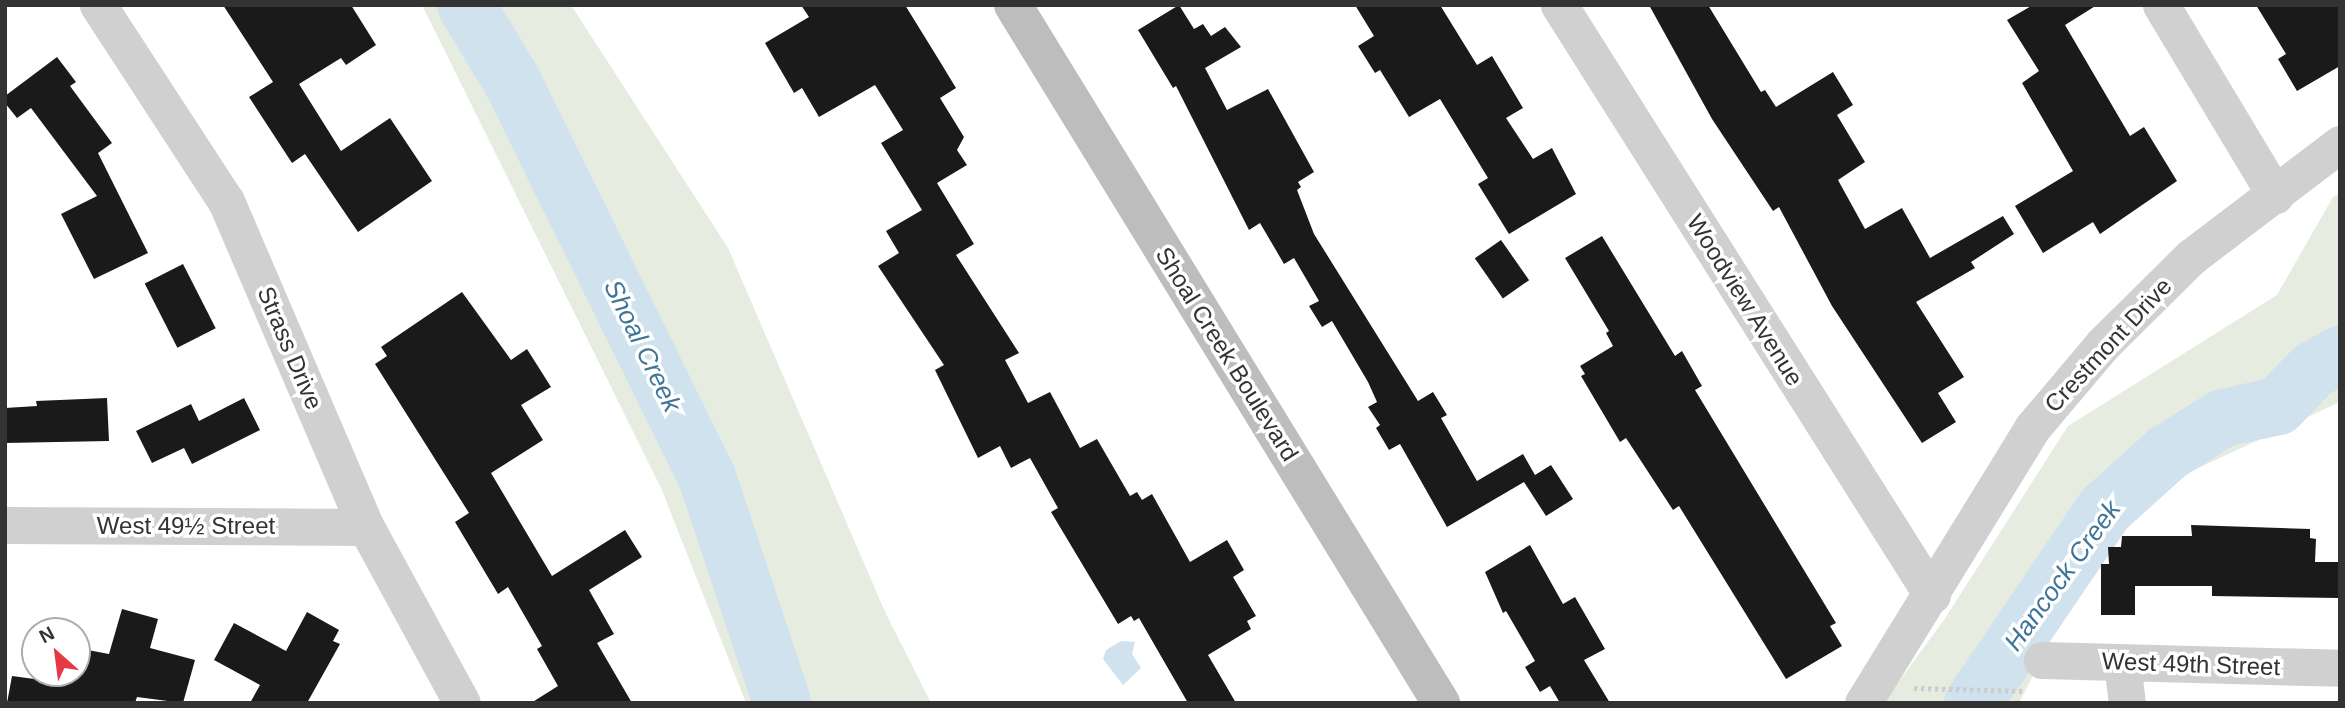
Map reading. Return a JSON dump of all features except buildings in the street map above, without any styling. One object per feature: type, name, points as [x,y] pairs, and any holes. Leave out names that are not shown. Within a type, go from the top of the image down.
[{"type":"street","name":"Strass Drive","points":[[98,5],[226,201],[366,527],[462,703]]},
{"type":"street","name":"Shoal Creek Boulevard","points":[[1013,5],[1441,703]]},
{"type":"street","name":"Woodview Avenue","points":[[1559,5],[1932,596]]},
{"type":"street","points":[[2161,5],[2275,195]]},
{"type":"street","name":"Crestmont Drive","points":[[1932,596],[2012,459],[2058,396],[2192,257],[2340,144]]},
{"type":"street","name":"West 49½ Street","points":[[5,525],[366,527]]},
{"type":"street","points":[[1863,703],[1932,596]]},
{"type":"street","name":"West 49th Street","points":[[2042,660],[2340,668]]},
{"type":"street","points":[[2122,663],[2126,703]]},
{"type":"path","points":[[1942,688],[2006,690]]},
{"type":"shaded area","points":[[422,5],[571,5],[728,248],[886,614],[931,703],[746,703],[661,488]]},
{"type":"shaded area","points":[[2340,194],[2340,402],[2168,482],[2096,552],[2019,703],[1883,703],[1944,620],[2068,426],[2277,295],[2333,197]]},
{"type":"water","points":[[1121,641],[1135,642],[1132,654],[1141,668],[1123,685],[1103,659],[1106,650]]},
{"type":"waterway","name":"Shoal Creek","points":[[466,5],[512,81],[707,477],[782,703]]},
{"type":"waterway","name":"Hancock Creek","points":[[1973,703],[2105,509],[2167,453],[2223,418],[2278,406],[2313,370],[2340,355]]}]
